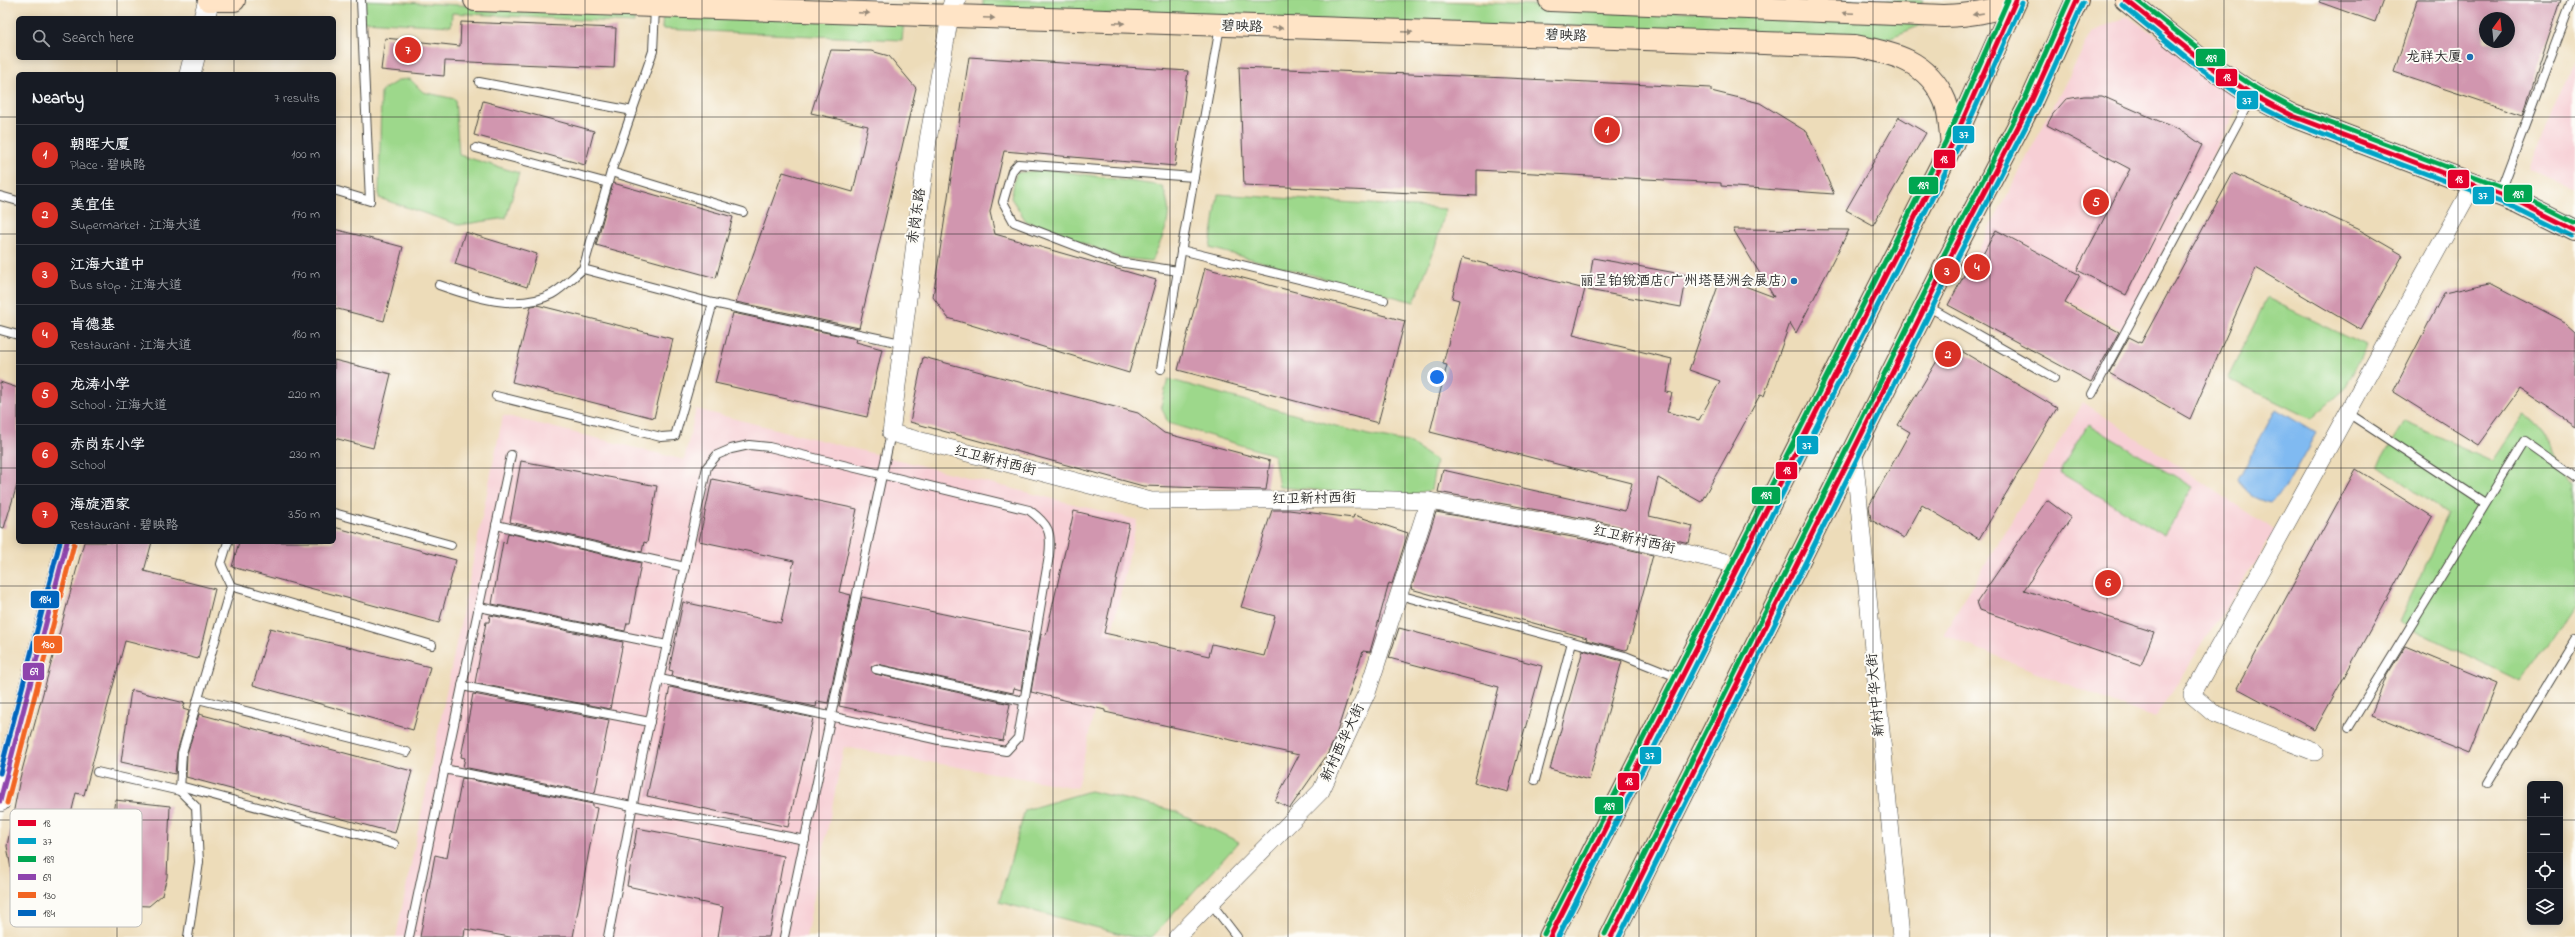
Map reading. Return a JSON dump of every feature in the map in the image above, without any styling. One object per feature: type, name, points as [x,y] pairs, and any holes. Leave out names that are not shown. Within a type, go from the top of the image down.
[{"type":"highway","points":[[1611,937],[1854,453],[1926,306],[2043,77],[2077,0]]},
{"type":"highway","points":[[1550,937],[1952,144],[2016,1]]},
{"type":"main road","points":[[209,0],[234,0]]},
{"type":"main road","name":"碧映路","points":[[475,0],[655,5],[953,8],[1220,26],[1855,46],[1891,52],[1915,64],[1934,82],[1945,102],[1952,144]]},
{"type":"main road","points":[[1550,0],[1944,16],[1976,15],[1995,10],[2016,1]]},
{"type":"main road","points":[[2126,0],[2201,60],[2253,95],[2293,116],[2498,195],[2575,230]]},
{"type":"street","points":[[196,0],[209,0],[205,16]]},
{"type":"street","name":"赤岗东路","points":[[891,433],[901,343],[928,140],[953,8]]},
{"type":"street","points":[[190,72],[194,60]]},
{"type":"street","points":[[2315,752],[2213,713],[2192,695],[2473,185]]},
{"type":"street","name":"红卫新村西街","points":[[891,433],[1151,501],[1359,499],[1429,501],[1585,529],[1738,565]]},
{"type":"street","name":"新村中华大街","points":[[1854,453],[1901,937]]},
{"type":"street","name":"新村西华大街","points":[[1177,937],[1321,791],[1368,690],[1429,501]]},
{"type":"street","points":[[0,801],[66,544]]},
{"type":"lane","points":[[336,191],[370,201],[360,0]]},
{"type":"lane","points":[[2498,195],[2572,0]]},
{"type":"lane","points":[[439,285],[466,294],[518,304],[551,294],[583,269],[611,172],[653,51],[655,5]]},
{"type":"lane","points":[[1161,369],[1220,26]]},
{"type":"lane","points":[[479,82],[633,111]]},
{"type":"lane","points":[[2092,394],[2253,95]]},
{"type":"lane","points":[[476,148],[608,183]]},
{"type":"lane","points":[[1178,271],[1118,262],[1014,222],[1003,202],[1012,171],[1018,164],[1194,177]]},
{"type":"lane","points":[[611,172],[742,212]]},
{"type":"lane","points":[[0,196],[16,200]]},
{"type":"lane","points":[[1181,250],[1384,300]]},
{"type":"lane","points":[[583,269],[713,303],[901,343]]},
{"type":"lane","points":[[496,396],[661,437],[675,436],[713,303]]},
{"type":"lane","points":[[1926,306],[2054,378]]},
{"type":"lane","points":[[0,330],[16,334]]},
{"type":"lane","points":[[2348,413],[2485,502]]},
{"type":"lane","points":[[784,937],[829,717],[891,433]]},
{"type":"lane","points":[[2349,727],[2485,502],[2524,441],[2575,477]]},
{"type":"lane","points":[[608,937],[650,722],[707,467],[717,456],[731,449],[748,446],[770,447],[1029,510],[1045,522],[1051,540],[1018,738],[1006,751],[939,740],[660,679]]},
{"type":"lane","points":[[409,937],[511,455]]},
{"type":"lane","points":[[336,514],[451,545]]},
{"type":"lane","points":[[496,525],[685,567]]},
{"type":"lane","points":[[188,937],[199,862],[196,807],[180,788],[182,753],[231,586],[221,564],[227,544]]},
{"type":"lane","points":[[231,586],[432,645]]},
{"type":"lane","points":[[1399,595],[1625,656],[1681,678]]},
{"type":"lane","points":[[479,607],[667,645]]},
{"type":"lane","points":[[2488,783],[2575,639]]},
{"type":"lane","points":[[1535,780],[1572,642]]},
{"type":"lane","points":[[876,669],[1024,701]]},
{"type":"lane","points":[[462,686],[650,722]]},
{"type":"lane","points":[[198,699],[407,752]]},
{"type":"lane","points":[[444,769],[805,840]]},
{"type":"lane","points":[[97,772],[180,788],[394,844]]},
{"type":"lane","points":[[1211,903],[1238,937]]},
{"type":"shaded area","points":[[2127,16],[2244,95],[2123,330],[1977,253],[2092,32]]},
{"type":"shaded area","points":[[2575,59],[2575,191],[2530,169]]},
{"type":"shaded area","points":[[2083,402],[2275,531],[2155,719],[1943,635]]},
{"type":"shaded area","points":[[696,409],[1137,520],[1077,788],[844,747],[806,937],[396,937],[503,415],[684,460]]},
{"type":"green space","points":[[364,0],[634,14],[634,23],[452,13],[451,26],[363,21]]},
{"type":"green space","points":[[983,0],[1416,0],[1929,22],[1876,43],[983,9]]},
{"type":"green space","points":[[1841,0],[1923,0],[1921,4]]},
{"type":"green space","points":[[663,12],[904,20],[902,40],[662,29]]},
{"type":"green space","points":[[410,79],[423,92],[455,99],[459,155],[519,173],[506,218],[459,225],[379,198],[381,91],[399,80]]},
{"type":"green space","points":[[1047,169],[1162,186],[1168,207],[1167,224],[1152,261],[1121,258],[1026,221],[1011,198],[1016,173]]},
{"type":"green space","points":[[1218,194],[1446,209],[1434,250],[1414,302],[1210,248]]},
{"type":"green space","points":[[2267,298],[2366,346],[2345,389],[2311,419],[2228,378]]},
{"type":"green space","points":[[1168,379],[1368,435],[1408,442],[1436,461],[1431,490],[1402,497],[1279,487],[1274,455],[1168,423],[1161,406]]},
{"type":"green space","points":[[2524,415],[2544,427],[2560,465],[2575,485],[2575,602],[2520,681],[2399,622],[2448,515],[2378,465],[2405,422],[2493,461]]},
{"type":"green space","points":[[2088,424],[2193,487],[2164,535],[2059,472]]},
{"type":"green space","points":[[1090,791],[1175,811],[1239,842],[1152,937],[1133,937],[999,902],[1025,810]]},
{"type":"water","points":[[2276,409],[2316,433],[2284,490],[2270,503],[2259,500],[2247,492],[2238,479]]},
{"type":"building","points":[[2320,0],[2383,0],[2375,22],[2319,2]]},
{"type":"building","name":"龙祥大厦","points":[[2417,0],[2561,0],[2523,115],[2394,72]]},
{"type":"building","points":[[461,22],[616,28],[614,68],[445,61],[444,76],[381,70],[385,38],[460,46]]},
{"type":"building","points":[[831,50],[871,51],[889,56],[916,88],[859,328],[736,302],[783,172],[853,192],[868,126],[811,113]]},
{"type":"building","points":[[969,57],[1188,71],[1175,166],[1004,151],[990,212],[995,234],[1156,280],[1129,373],[948,318],[933,297]]},
{"type":"building","points":[[1239,67],[1711,88],[1711,91],[1760,103],[1807,132],[1834,194],[1721,186],[1721,183],[1477,170],[1477,196],[1244,185]]},
{"type":"building","points":[[2084,96],[2102,96],[2184,132],[2202,145],[2126,295],[2077,270],[2130,169],[2047,125],[2053,114],[2066,99]]},
{"type":"building","points":[[483,101],[594,131],[585,165],[474,135]]},
{"type":"building","points":[[1899,117],[1926,133],[1873,225],[1846,210]]},
{"type":"building","points":[[2233,173],[2358,229],[2403,255],[2361,330],[2256,268],[2190,419],[2109,373],[2129,337],[2141,343]]},
{"type":"building","points":[[613,183],[733,217],[716,278],[596,245]]},
{"type":"building","points":[[1733,229],[1849,230],[1796,333],[1790,323],[1764,396],[1760,395],[1701,502],[1658,478],[1649,516],[1693,526],[1689,543],[1587,519],[1438,492],[1443,470],[1625,511],[1632,483],[1430,432],[1447,365],[1443,364],[1459,300],[1452,298],[1462,258],[1585,289],[1573,335],[1672,359],[1666,392],[1672,393],[1667,412],[1699,420],[1720,381],[1689,370],[1721,277],[1774,297]]},
{"type":"building","points":[[336,230],[403,247],[384,321],[336,309]]},
{"type":"building","points":[[1996,230],[2080,275],[2065,303],[2119,332],[2091,382],[1948,305],[1975,255],[1981,258]]},
{"type":"building","points":[[465,232],[537,254],[527,287],[455,264]]},
{"type":"building","points":[[1593,258],[1687,275],[1681,307],[1588,290]]},
{"type":"building","points":[[1205,268],[1405,321],[1378,423],[1178,370]]},
{"type":"building","points":[[2490,283],[2565,322],[2575,331],[2575,426],[2519,389],[2478,445],[2393,392],[2444,293]]},
{"type":"building","points":[[537,305],[673,339],[654,418],[512,382],[531,306]]},
{"type":"building","points":[[733,313],[857,339],[856,342],[882,349],[867,417],[715,383]]},
{"type":"building","points":[[1948,343],[2057,408],[1979,539],[1922,505],[1904,538],[1871,520],[1869,506],[1910,432],[1898,425]]},
{"type":"building","points":[[923,357],[1138,413],[1164,433],[1270,461],[1266,490],[1143,486],[910,422]]},
{"type":"building","points":[[336,360],[391,374],[373,448],[336,439]]},
{"type":"building","points":[[0,382],[16,387],[16,489],[4,528],[0,527]]},
{"type":"building","points":[[521,461],[657,486],[647,543],[644,542],[642,552],[510,522]]},
{"type":"building","points":[[2356,469],[2432,517],[2315,730],[2237,688]]},
{"type":"building","points":[[712,479],[857,509],[839,592],[851,595],[828,703],[817,701],[816,707],[672,676],[673,671],[669,670],[683,602],[781,623],[794,561],[699,541]]},
{"type":"building","points":[[2047,500],[2071,518],[2024,590],[2154,632],[2141,665],[1980,610],[1977,602]]},
{"type":"building","points":[[1272,510],[1289,510],[1353,518],[1354,515],[1408,533],[1392,584],[1389,583],[1370,652],[1363,651],[1335,738],[1327,755],[1290,808],[1275,801],[1299,755],[1105,712],[1105,710],[1031,692],[1041,634],[1046,635],[1074,511],[1129,524],[1104,633],[1209,656],[1212,644],[1264,656],[1275,616],[1241,607]]},
{"type":"building","points":[[1436,512],[1583,539],[1653,555],[1628,649],[1625,650],[1586,640],[1587,638],[1411,589]]},
{"type":"building","points":[[336,528],[456,560],[439,623],[232,567],[238,544],[336,544]]},
{"type":"building","points":[[508,533],[641,563],[630,623],[627,623],[625,631],[492,604],[503,542],[506,543]]},
{"type":"building","points":[[83,544],[151,544],[144,571],[215,589],[198,659],[125,641],[84,795],[76,793],[72,809],[14,809],[20,778]]},
{"type":"building","points":[[862,597],[1030,632],[1021,690],[1014,688],[1013,693],[877,664],[871,667],[875,674],[1010,704],[1003,741],[839,706]]},
{"type":"building","points":[[490,615],[623,642],[610,709],[475,683],[486,622],[489,622]]},
{"type":"building","points":[[270,628],[430,667],[413,730],[253,685]]},
{"type":"building","points":[[1399,628],[1542,666],[1508,792],[1474,783],[1499,687],[1389,658]]},
{"type":"building","points":[[2405,646],[2497,684],[2469,754],[2371,715],[2387,675]]},
{"type":"building","points":[[1583,650],[1622,661],[1589,780],[1550,769]]},
{"type":"building","points":[[670,687],[813,718],[788,827],[647,796]]},
{"type":"building","points":[[131,690],[185,703],[183,709],[189,711],[177,752],[175,774],[121,762]]},
{"type":"building","points":[[473,694],[609,720],[595,793],[463,767],[465,758],[461,757]]},
{"type":"building","points":[[199,714],[412,771],[395,833],[186,777],[187,754]]},
{"type":"building","points":[[462,778],[593,804],[593,807],[597,808],[573,937],[510,937],[465,929],[464,937],[420,937],[435,855],[447,858]]},
{"type":"building","points":[[115,800],[170,806],[167,877],[162,895],[149,906],[142,906],[142,809],[114,809]]},
{"type":"building","points":[[637,828],[784,856],[769,937],[718,937],[723,907],[627,886]]},
{"type":"building","points":[[10,830],[10,863],[7,846]]},
{"type":"transit line","name":"189","points":[[1544,934],[1946,141],[2008,0]]},
{"type":"transit line","name":"18","points":[[1550,937],[1952,144],[2016,0]]},
{"type":"transit line","name":"189","points":[[1605,934],[1938,266],[2024,101],[2069,0]]},
{"type":"transit line","name":"18","points":[[1611,937],[1944,269],[2030,104],[2077,0]]},
{"type":"transit line","name":"18","points":[[2126,0],[2201,60],[2253,95],[2293,116],[2519,202],[2575,230]]},
{"type":"transit line","name":"189","points":[[2137,0],[2205,54],[2257,89],[2296,110],[2521,195],[2575,222]]},
{"type":"transit line","name":"37","points":[[1558,937],[1958,147],[2022,3]]},
{"type":"transit line","name":"37","points":[[1619,937],[1950,272],[2036,107],[2083,3]]},
{"type":"transit line","name":"37","points":[[2122,5],[2197,66],[2249,101],[2290,122],[2516,208],[2572,236]]},
{"type":"transit line","name":"184","points":[[0,773],[59,544]]},
{"type":"transit line","name":"69","points":[[0,801],[66,544]]},
{"type":"transit line","name":"130","points":[[7,803],[74,544]]},
{"type":"place","name":"海旋酒家","points":[[408,50]]},
{"type":"place","name":"龙祥大厦","points":[[2470,57]]},
{"type":"place","name":"朝晖大厦","points":[[1607,130]]},
{"type":"place","name":"龙涛小学","points":[[2096,202]]},
{"type":"place","name":"肯德基","points":[[1977,267]]},
{"type":"place","name":"江海大道中","points":[[1947,271]]},
{"type":"place","name":"丽呈铂锐酒店(广州塔琶洲会展店)","points":[[1794,281]]},
{"type":"place","name":"美宜佳","points":[[1948,354]]},
{"type":"place","name":"赤岗东小学","points":[[2108,583]]}]
